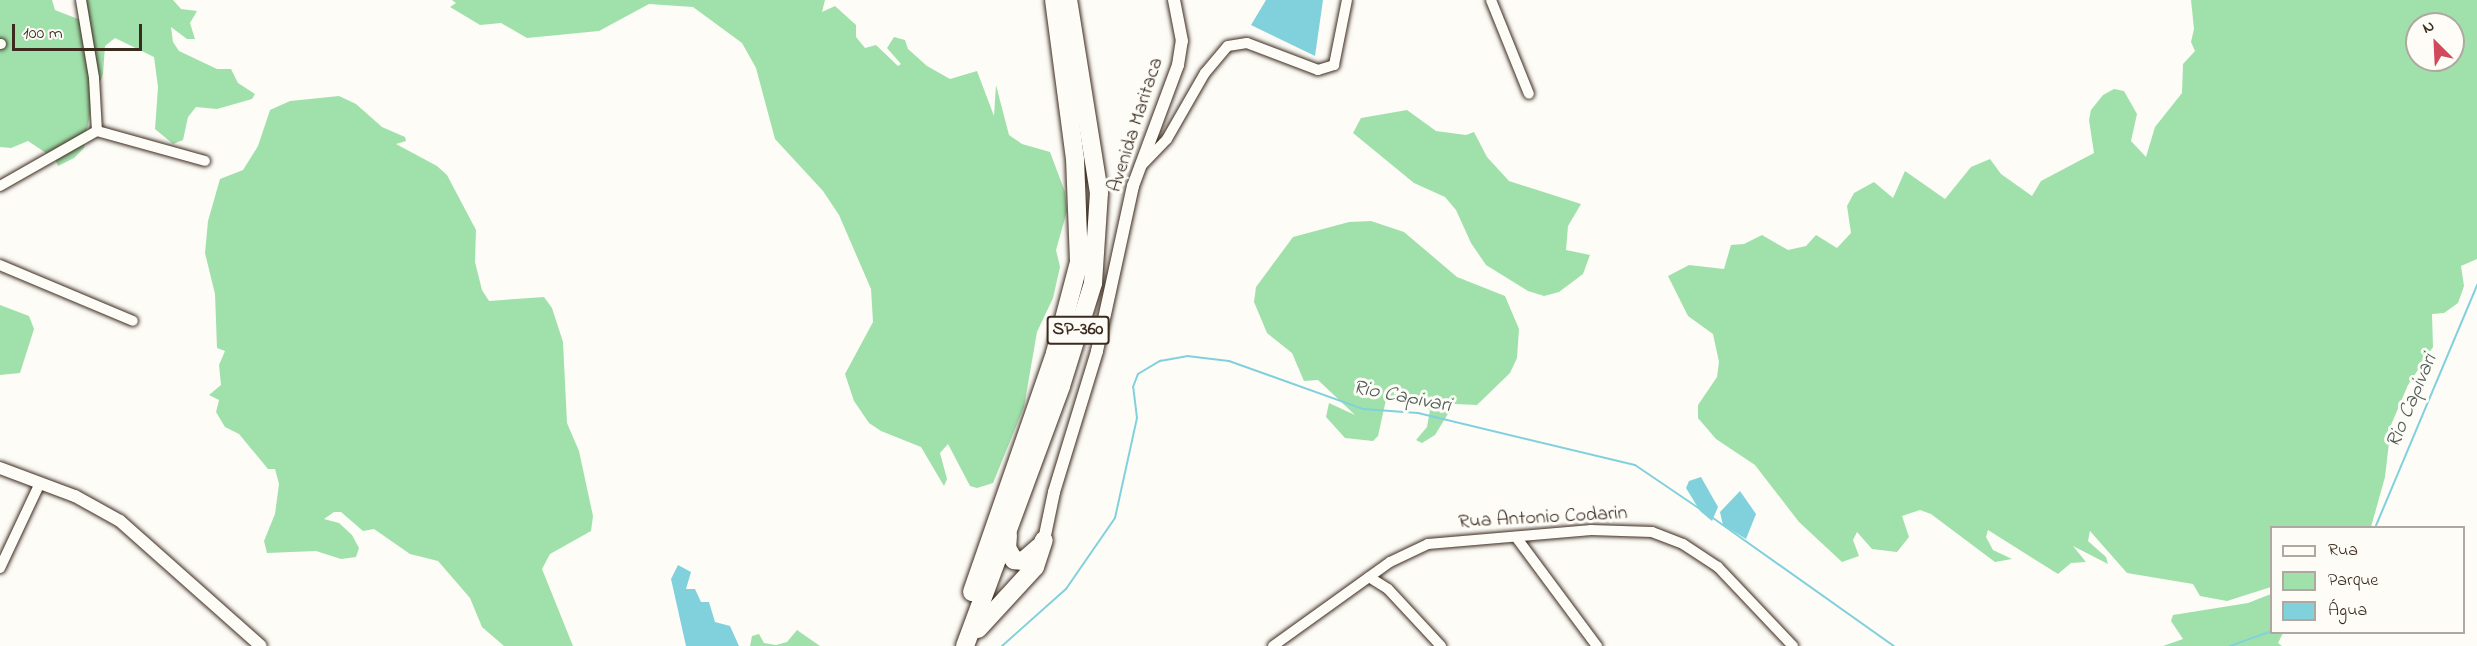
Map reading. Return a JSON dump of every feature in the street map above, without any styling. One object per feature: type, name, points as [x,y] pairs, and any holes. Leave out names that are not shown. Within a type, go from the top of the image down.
[{"type":"highway","name":"SP-360","points":[[952,646],[1029,432],[1079,262],[1075,159],[1054,0]]},
{"type":"highway","name":"SP-360","points":[[966,646],[1008,533],[1093,283],[1100,193],[1068,0]]},
{"type":"highway","points":[[1008,533],[1007,548],[1014,560],[1023,561],[1032,556],[1044,540]]},
{"type":"highway","points":[[966,646],[993,608],[1035,567],[1044,540]]},
{"type":"street","points":[[81,0],[94,78],[97,131]]},
{"type":"street","name":"Avenida Maritaca","points":[[1044,540],[1052,500],[1097,351],[1133,186],[1181,49],[1181,21],[1174,0]]},
{"type":"street","points":[[1141,166],[1167,140],[1205,73],[1228,46],[1247,43],[1318,70],[1334,65],[1347,0]]},
{"type":"street","points":[[1491,0],[1529,94]]},
{"type":"street","points":[[0,186],[97,131],[205,161]]},
{"type":"street","points":[[0,265],[133,321]]},
{"type":"street","points":[[0,468],[96,506],[142,537],[261,646]]},
{"type":"street","points":[[0,568],[40,483]]},
{"type":"street","name":"Rua Antonio Codarin","points":[[1273,646],[1369,577],[1408,552],[1428,544],[1591,530],[1653,532],[1683,544],[1718,567],[1793,646]]},
{"type":"street","points":[[1516,537],[1597,646]]},
{"type":"street","points":[[1369,577],[1388,589],[1441,646]]},
{"type":"green space","points":[[0,0],[52,0],[55,10],[78,19],[83,18],[84,0],[173,0],[181,9],[197,11],[190,23],[195,39],[187,39],[171,27],[173,42],[179,51],[217,69],[231,69],[238,83],[255,94],[252,99],[217,109],[196,107],[188,117],[183,140],[173,144],[155,129],[158,87],[154,57],[115,38],[105,46],[103,74],[92,102],[84,148],[74,158],[58,166],[55,159],[28,141],[11,148],[0,147]]},
{"type":"green space","points":[[452,0],[825,0],[822,12],[835,6],[856,25],[856,37],[865,48],[876,45],[898,66],[901,64],[887,48],[894,37],[905,40],[908,49],[927,66],[950,79],[977,71],[994,116],[996,85],[1009,135],[1022,144],[1050,152],[1065,192],[1067,211],[1056,250],[1060,267],[1053,298],[1037,332],[1024,407],[993,483],[977,488],[970,486],[948,444],[940,453],[947,479],[944,486],[921,447],[881,431],[869,423],[854,401],[845,374],[873,322],[871,289],[839,215],[823,191],[775,139],[756,68],[742,43],[693,7],[649,4],[599,31],[527,38],[501,23],[480,25],[450,7],[456,3]]},
{"type":"green space","points":[[2191,0],[2477,0],[2477,259],[2461,266],[2464,286],[2458,303],[2444,313],[2432,314],[2433,347],[2408,385],[2391,425],[2385,477],[2371,526],[2270,526],[2270,587],[2227,601],[2200,596],[2193,584],[2127,573],[2090,531],[2088,541],[2106,557],[2108,564],[2073,546],[2086,562],[2071,563],[2058,574],[1988,530],[1986,537],[1993,550],[2012,559],[1995,562],[1931,514],[1920,510],[1902,516],[1909,537],[1897,552],[1872,549],[1857,532],[1853,540],[1859,556],[1842,562],[1799,522],[1755,465],[1716,439],[1698,418],[1698,405],[1717,377],[1719,362],[1713,334],[1688,316],[1668,276],[1689,265],[1724,269],[1731,245],[1744,244],[1762,235],[1788,250],[1806,246],[1816,235],[1837,248],[1851,233],[1847,206],[1854,193],[1874,182],[1893,198],[1905,171],[1945,199],[1971,167],[1990,159],[2001,174],[2032,196],[2041,181],[2094,153],[2089,120],[2091,110],[2103,95],[2114,89],[2124,91],[2137,114],[2131,141],[2146,157],[2155,127],[2182,93],[2183,64],[2195,51],[2191,42],[2194,29]]},
{"type":"green space","points":[[339,96],[356,104],[382,127],[405,137],[406,141],[396,144],[437,166],[447,175],[476,230],[475,262],[482,290],[489,301],[544,297],[552,308],[563,342],[567,423],[579,451],[593,516],[591,531],[550,554],[542,569],[573,646],[504,646],[482,627],[470,598],[438,561],[410,554],[374,529],[363,531],[341,512],[334,512],[324,519],[339,523],[352,535],[359,548],[356,557],[341,559],[316,551],[267,553],[264,541],[275,514],[279,484],[275,469],[268,469],[239,434],[225,427],[216,412],[219,400],[209,395],[221,385],[219,365],[225,351],[217,348],[215,294],[205,253],[208,221],[220,179],[243,170],[258,146],[270,110],[290,101]]},
{"type":"green space","points":[[1407,110],[1436,131],[1466,135],[1474,132],[1487,157],[1509,181],[1581,204],[1568,226],[1566,250],[1590,255],[1583,274],[1559,292],[1544,296],[1528,291],[1486,265],[1471,243],[1456,210],[1445,197],[1414,183],[1353,133],[1361,118]]},
{"type":"green space","points":[[1371,221],[1404,232],[1457,277],[1505,296],[1519,329],[1517,358],[1510,373],[1477,405],[1454,404],[1435,435],[1422,443],[1416,440],[1427,427],[1430,410],[1416,401],[1387,395],[1378,436],[1373,441],[1345,438],[1326,417],[1329,403],[1355,415],[1318,380],[1304,381],[1292,353],[1267,333],[1254,302],[1256,287],[1293,237],[1349,222]]},
{"type":"green space","points":[[0,305],[29,316],[34,329],[20,373],[0,375]]},
{"type":"green space","points":[[2270,594],[2270,634],[2282,634],[2278,643],[2282,646],[2163,646],[2183,639],[2171,621],[2173,615],[2248,603]]},
{"type":"green space","points":[[797,630],[820,646],[750,646],[752,636],[759,634],[764,643],[776,645],[787,642]]},
{"type":"water","points":[[1266,0],[1323,0],[1315,56],[1251,25]]},
{"type":"water","points":[[1701,477],[1718,507],[1712,521],[1700,511],[1686,488],[1689,481]]},
{"type":"water","points":[[1740,491],[1756,514],[1746,539],[1723,525],[1720,512]]},
{"type":"water","points":[[678,565],[691,572],[686,589],[695,589],[701,602],[709,602],[715,622],[730,626],[739,646],[686,646],[671,579]]},
{"type":"waterway","name":"Rio Capivari","points":[[2376,526],[2477,285]]},
{"type":"waterway","name":"Rio Capivari","points":[[1002,646],[1066,589],[1115,518],[1137,418],[1133,387],[1138,374],[1160,361],[1187,356],[1229,361],[1363,409],[1418,413],[1635,465],[1700,509]]},
{"type":"waterway","name":"Rio Capivari","points":[[1713,518],[1894,646]]},
{"type":"waterway","name":"Rio Capivari","points":[[2230,646],[2270,632]]}]
